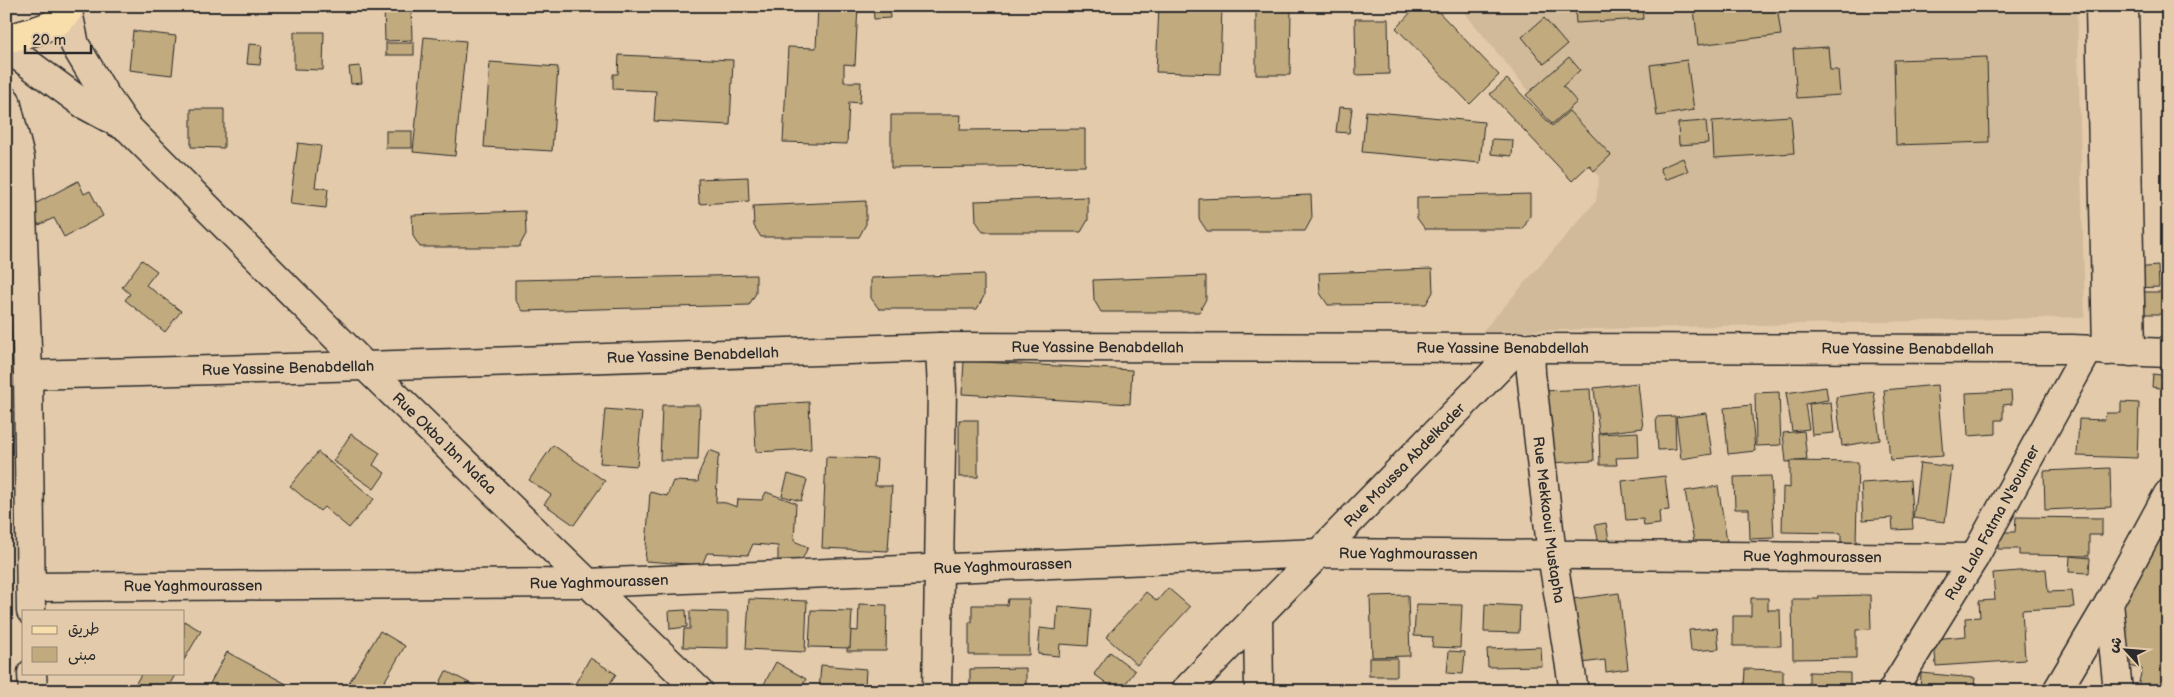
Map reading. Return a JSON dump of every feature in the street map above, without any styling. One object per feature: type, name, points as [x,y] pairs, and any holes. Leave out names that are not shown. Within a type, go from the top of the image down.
[{"type":"main road","points":[[6,38],[56,23],[74,8]]},
{"type":"street","points":[[2100,6],[2109,351]]},
{"type":"street","points":[[2109,351],[2124,6]]},
{"type":"street","points":[[74,8],[75,45],[103,92],[128,128]]},
{"type":"street","points":[[6,47],[85,105],[128,128]]},
{"type":"street","points":[[6,101],[20,158],[28,375],[31,599]]},
{"type":"street","name":"Rue Okba Ibn Nafaa","points":[[128,128],[365,366],[699,691]]},
{"type":"street","points":[[937,691],[942,390],[940,347]]},
{"type":"street","name":"Rue Yassine Benabdellah","points":[[28,375],[940,347],[1524,347],[2168,353]]},
{"type":"street","name":"Rue Moussa Abdelkader","points":[[1185,691],[1524,347]]},
{"type":"street","name":"Rue Mekkaoui Mustapha","points":[[1524,347],[1531,373],[1552,555],[1574,691]]},
{"type":"street","name":"Rue Lala Fatma N'soumer","points":[[1892,691],[1974,558],[2109,351]]},
{"type":"street","points":[[2058,691],[2109,603],[2168,494]]},
{"type":"street","name":"Rue Yaghmourassen","points":[[31,599],[587,583],[940,567],[1319,553],[1974,558]]},
{"type":"street","points":[[2109,603],[2118,691]]},
{"type":"street","points":[[1258,615],[1259,691]]},
{"type":"street","points":[[32,674],[33,691]]},
{"type":"shaded area","points":[[1459,6],[2077,6],[2085,317],[1482,332],[1596,201],[1599,177]]},
{"type":"building","points":[[384,6],[411,6],[412,40],[385,41]]},
{"type":"building","points":[[818,6],[858,6],[855,65],[844,64],[844,82],[861,82],[860,103],[849,102],[847,144],[783,142],[788,47],[816,48]]},
{"type":"building","points":[[873,6],[889,6],[890,18],[874,19]]},
{"type":"building","points":[[1159,6],[1222,6],[1220,74],[1156,72]]},
{"type":"building","points":[[1256,6],[1291,6],[1290,75],[1256,75]]},
{"type":"building","points":[[1417,6],[1433,6],[1499,75],[1470,104],[1396,28]]},
{"type":"building","points":[[1575,6],[1642,6],[1643,19],[1576,23]]},
{"type":"building","points":[[1718,6],[1777,6],[1781,35],[1698,45],[1694,9]]},
{"type":"building","points":[[1544,18],[1567,45],[1544,64],[1522,37]]},
{"type":"building","points":[[1355,19],[1388,19],[1389,74],[1356,75]]},
{"type":"building","points":[[133,31],[176,36],[172,75],[129,70]]},
{"type":"building","points":[[294,32],[324,32],[323,70],[294,69]]},
{"type":"building","points":[[424,37],[466,41],[455,156],[413,152]]},
{"type":"building","points":[[386,43],[414,43],[414,55],[386,55]]},
{"type":"building","points":[[249,44],[262,45],[260,65],[247,64]]},
{"type":"building","points":[[1828,47],[1830,70],[1838,70],[1840,95],[1797,98],[1793,49]]},
{"type":"building","points":[[619,55],[733,60],[730,125],[654,121],[656,91],[613,89],[613,74],[618,74]]},
{"type":"building","points":[[1569,57],[1580,70],[1563,86],[1577,102],[1552,124],[1526,95]]},
{"type":"building","points":[[1987,57],[1989,142],[1896,145],[1894,60]]},
{"type":"building","points":[[1687,60],[1694,110],[1657,116],[1650,65]]},
{"type":"building","points":[[490,62],[558,67],[552,151],[484,147]]},
{"type":"building","points":[[360,66],[362,83],[351,84],[349,67]]},
{"type":"building","points":[[1507,79],[1552,126],[1569,111],[1611,155],[1594,171],[1589,165],[1572,181],[1490,94]]},
{"type":"building","points":[[1339,107],[1352,108],[1349,133],[1336,132]]},
{"type":"building","points":[[191,109],[224,109],[224,148],[191,147]]},
{"type":"building","points":[[1366,111],[1484,122],[1480,163],[1362,152]]},
{"type":"building","points":[[891,115],[961,115],[960,130],[1085,129],[1085,166],[891,168]]},
{"type":"building","points":[[1791,116],[1794,153],[1714,158],[1712,121]]},
{"type":"building","points":[[1706,121],[1708,143],[1679,145],[1678,123]]},
{"type":"building","points":[[386,131],[412,131],[412,148],[386,148]]},
{"type":"building","points":[[1492,139],[1513,140],[1512,156],[1491,154]]},
{"type":"building","points":[[298,143],[321,146],[315,187],[328,189],[326,208],[290,204]]},
{"type":"building","points":[[1683,158],[1688,171],[1665,180],[1660,168]]},
{"type":"building","points":[[748,177],[749,201],[699,204],[698,179]]},
{"type":"building","points":[[78,181],[84,194],[90,191],[103,216],[64,237],[54,218],[39,225],[29,207]]},
{"type":"building","points":[[1530,194],[1530,216],[1523,229],[1425,229],[1417,218],[1417,197]]},
{"type":"building","points":[[1311,195],[1312,218],[1305,231],[1207,231],[1199,219],[1199,199]]},
{"type":"building","points":[[1088,197],[1088,220],[1081,232],[983,232],[976,221],[975,201]]},
{"type":"building","points":[[866,201],[866,224],[859,237],[761,237],[754,226],[753,206]]},
{"type":"building","points":[[525,211],[526,234],[519,247],[420,247],[413,236],[412,215]]},
{"type":"building","points":[[142,260],[157,271],[146,285],[181,311],[165,332],[125,300],[130,294],[122,287]]},
{"type":"building","points":[[2158,266],[2159,287],[2136,288],[2134,268]]},
{"type":"building","points":[[1432,269],[1433,292],[1426,304],[1328,305],[1320,293],[1319,273]]},
{"type":"building","points":[[984,274],[984,296],[977,309],[879,309],[871,298],[871,278]]},
{"type":"building","points":[[756,275],[756,293],[749,305],[523,311],[515,300],[515,280]]},
{"type":"building","points":[[1206,276],[1206,299],[1199,312],[1101,312],[1094,300],[1093,280]]},
{"type":"building","points":[[2136,292],[2162,292],[2162,314],[2135,314]]},
{"type":"building","points":[[964,361],[1132,370],[1130,404],[962,394]]},
{"type":"building","points":[[2153,374],[2168,376],[2168,389],[2152,387]]},
{"type":"building","points":[[1638,383],[1643,428],[1599,433],[1594,388]]},
{"type":"building","points":[[1937,385],[1943,456],[1890,460],[1884,390]]},
{"type":"building","points":[[1826,387],[1828,400],[1805,404],[1809,429],[1792,431],[1786,393]]},
{"type":"building","points":[[1590,389],[1594,461],[1547,463],[1543,391]]},
{"type":"building","points":[[2011,391],[2012,404],[2003,405],[2003,420],[1996,420],[1996,434],[1968,436],[1966,393]]},
{"type":"building","points":[[1779,392],[1781,445],[1756,446],[1755,393]]},
{"type":"building","points":[[1874,392],[1880,440],[1842,446],[1836,397]]},
{"type":"building","points":[[809,402],[811,449],[756,452],[754,405]]},
{"type":"building","points":[[1831,402],[1834,433],[1812,435],[1809,404]]},
{"type":"building","points":[[2121,402],[2139,403],[2137,458],[2077,456],[2079,419],[2105,420],[2106,413],[2121,413]]},
{"type":"building","points":[[662,405],[700,405],[698,460],[660,460]]},
{"type":"building","points":[[1751,405],[1755,451],[1728,454],[1724,408]]},
{"type":"building","points":[[605,409],[642,412],[637,466],[600,463]]},
{"type":"building","points":[[1706,413],[1712,454],[1681,459],[1676,417]]},
{"type":"building","points":[[1675,416],[1676,449],[1658,450],[1656,417]]},
{"type":"building","points":[[959,420],[978,420],[978,477],[959,477]]},
{"type":"building","points":[[1804,431],[1807,460],[1786,462],[1783,433]]},
{"type":"building","points":[[1638,432],[1639,457],[1616,458],[1617,465],[1600,465],[1599,434]]},
{"type":"building","points":[[351,434],[380,453],[373,465],[385,473],[374,489],[333,461]]},
{"type":"building","points":[[553,445],[605,481],[574,525],[544,504],[551,495],[529,480]]},
{"type":"building","points":[[709,450],[720,454],[718,459],[716,502],[737,507],[738,499],[762,500],[766,492],[796,503],[794,541],[808,547],[801,562],[778,561],[778,546],[753,544],[748,555],[707,553],[702,565],[645,561],[650,492],[667,496],[673,481],[698,482],[699,473]]},
{"type":"building","points":[[318,452],[374,499],[349,528],[324,507],[320,511],[290,486]]},
{"type":"building","points":[[826,457],[877,459],[875,486],[892,486],[888,551],[822,548]]},
{"type":"building","points":[[1790,461],[1858,462],[1856,543],[1841,542],[1841,533],[1782,532],[1783,487],[1790,488]]},
{"type":"building","points":[[1920,463],[1952,467],[1945,522],[1913,518]]},
{"type":"building","points":[[2110,468],[2111,507],[2045,510],[2044,471]]},
{"type":"building","points":[[788,474],[807,480],[801,501],[782,496]]},
{"type":"building","points":[[1665,476],[1669,510],[1659,511],[1660,524],[1644,526],[1643,519],[1626,520],[1622,481]]},
{"type":"building","points":[[1771,476],[1774,538],[1750,539],[1749,509],[1735,509],[1734,477]]},
{"type":"building","points":[[1910,480],[1913,529],[1893,530],[1892,518],[1863,520],[1861,483]]},
{"type":"building","points":[[1718,486],[1727,541],[1695,547],[1685,491]]},
{"type":"building","points":[[2016,517],[2102,518],[2102,535],[2089,535],[2089,556],[2019,555],[2019,549],[1998,549],[1998,532],[2015,532]]},
{"type":"building","points":[[1606,523],[1610,546],[1600,548],[1595,525]]},
{"type":"building","points":[[2168,536],[2168,691],[2137,691],[2142,669],[2120,664],[2118,612],[2156,538]]},
{"type":"building","points":[[2070,556],[2090,558],[2089,573],[2069,572]]},
{"type":"building","points":[[2046,569],[2048,592],[2072,591],[2074,607],[2022,610],[2025,660],[1936,666],[1934,639],[1966,636],[1965,618],[1980,617],[1979,601],[1995,600],[1993,573]]},
{"type":"building","points":[[1168,588],[1190,607],[1137,665],[1106,637],[1146,592],[1157,601]]},
{"type":"building","points":[[1619,593],[1628,669],[1606,672],[1605,660],[1574,664],[1566,600]]},
{"type":"building","points":[[1408,595],[1410,656],[1372,657],[1370,596]]},
{"type":"building","points":[[1870,595],[1871,629],[1856,630],[1856,658],[1793,659],[1792,599],[1819,599],[1819,596]]},
{"type":"building","points":[[1751,598],[1768,598],[1768,610],[1780,610],[1781,646],[1733,646],[1733,616],[1751,616]]},
{"type":"building","points":[[749,599],[807,601],[805,652],[746,649]]},
{"type":"building","points":[[1008,599],[1029,599],[1029,655],[969,655],[969,622],[972,622],[972,605],[1007,605]]},
{"type":"building","points":[[859,604],[887,605],[886,651],[847,651],[848,630],[858,631]]},
{"type":"building","points":[[1416,604],[1462,605],[1460,648],[1432,647],[1433,637],[1414,636]]},
{"type":"building","points":[[1485,604],[1520,606],[1519,633],[1484,632]]},
{"type":"building","points":[[1058,606],[1091,609],[1088,646],[1060,644],[1059,656],[1038,654],[1040,628],[1056,630]]},
{"type":"building","points":[[686,610],[687,627],[670,629],[669,611]]},
{"type":"building","points":[[811,610],[852,611],[850,648],[809,647]]},
{"type":"building","points":[[690,611],[728,612],[728,648],[683,647],[684,629],[690,629]]},
{"type":"building","points":[[185,622],[201,631],[185,658]]},
{"type":"building","points":[[1717,628],[1719,649],[1691,651],[1689,630]]},
{"type":"building","points":[[380,631],[405,646],[379,691],[344,691]]},
{"type":"building","points":[[1541,647],[1542,666],[1488,667],[1487,649]]},
{"type":"building","points":[[1449,651],[1465,652],[1463,674],[1447,673]]},
{"type":"building","points":[[227,652],[290,686],[287,691],[206,691]]},
{"type":"building","points":[[1110,652],[1135,671],[1120,691],[1117,691],[1094,674]]},
{"type":"building","points":[[590,658],[616,674],[605,691],[571,691]]},
{"type":"building","points":[[1369,658],[1397,658],[1397,676],[1369,676]]},
{"type":"building","points":[[776,662],[806,679],[800,691],[777,691],[764,684]]},
{"type":"building","points":[[821,665],[866,669],[865,686],[881,687],[881,691],[819,691]]},
{"type":"building","points":[[1026,668],[1026,691],[970,691],[970,669]]},
{"type":"building","points":[[1745,669],[1783,670],[1783,690],[1744,688]]},
{"type":"building","points":[[446,671],[485,691],[436,691]]},
{"type":"building","points":[[1809,672],[1850,673],[1850,691],[1809,691]]},
{"type":"building","points":[[1921,673],[1975,678],[1973,691],[1920,691]]},
{"type":"building","points":[[141,674],[175,674],[166,691],[131,691]]},
{"type":"building","points":[[1523,683],[1523,691],[1478,691],[1478,687]]},
{"type":"building","points":[[1732,685],[1732,691],[1686,691],[1686,686]]},
{"type":"building","points":[[1349,686],[1350,691],[1324,691],[1324,688]]}]
